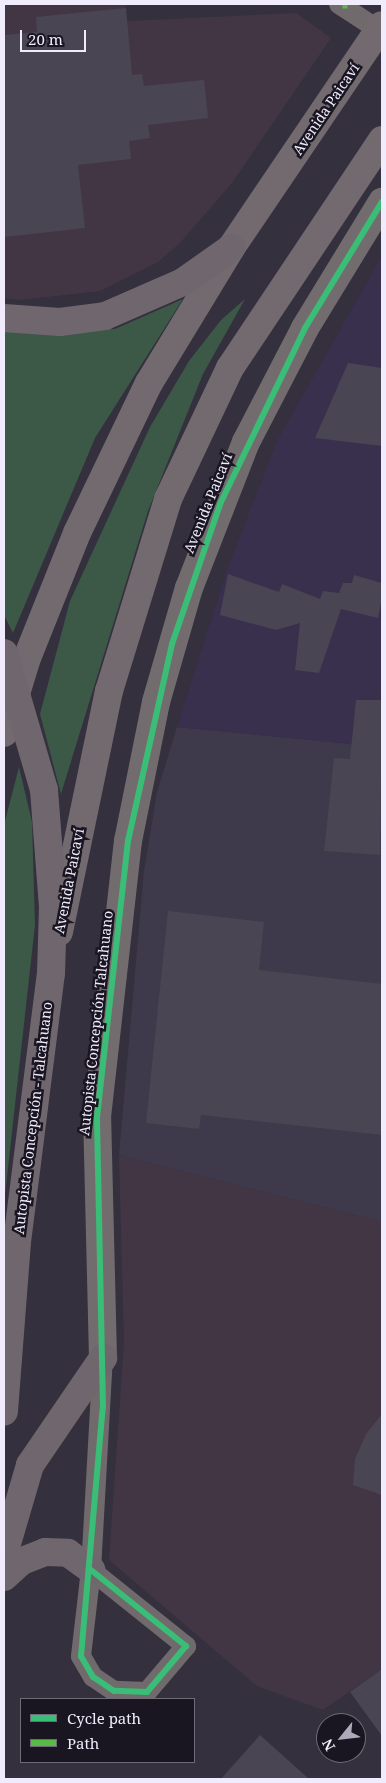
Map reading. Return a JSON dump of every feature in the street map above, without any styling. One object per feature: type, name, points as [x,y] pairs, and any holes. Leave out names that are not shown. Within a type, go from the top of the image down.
[{"type":"highway","points":[[4,318],[60,322],[105,316],[183,282],[232,248]]},
{"type":"highway","name":"Autopista Concepción - Talcahuano","points":[[4,1412],[16,1251],[51,973],[53,874],[45,797],[24,708],[15,656]]},
{"type":"highway","points":[[4,1554],[30,1465],[104,1358]]},
{"type":"highway","points":[[4,1576],[22,1561],[45,1552],[68,1553],[91,1570]]},
{"type":"main road","name":"Avenida Paicaví","points":[[4,730],[15,656],[116,447],[232,248],[381,29]]},
{"type":"main road","name":"Avenida Paicaví","points":[[51,973],[110,691],[168,500],[230,368],[382,140]]},
{"type":"street","points":[[343,5],[381,29]]},
{"type":"street","name":"Avenida Paicaví","points":[[128,841],[172,644],[221,502],[288,360],[378,212]]},
{"type":"street","name":"Autopista Concepción Talcahuano","points":[[104,1358],[97,1117],[128,841]]},
{"type":"street","points":[[91,1570],[186,1646],[147,1692],[114,1691],[94,1677],[81,1656],[91,1570],[104,1358]]},
{"type":"shaded area","points":[[4,4],[125,4],[127,21],[296,13],[331,38],[232,183],[180,243],[158,262],[100,291],[19,300],[4,298]]},
{"type":"shaded area","points":[[382,256],[382,747],[177,727],[228,567],[278,439]]},
{"type":"shaded area","points":[[177,727],[382,747],[382,1222],[119,1155],[144,871],[157,792]]},
{"type":"shaded area","points":[[119,1155],[382,1222],[382,1669],[323,1710],[257,1686],[109,1560],[124,1342]]},
{"type":"green space","points":[[183,299],[95,438],[13,633],[4,615],[4,327],[115,329]]},
{"type":"green space","points":[[245,299],[203,374],[148,511],[61,794],[40,714],[70,601],[150,427],[189,361],[221,320]]},
{"type":"green space","points":[[19,767],[32,822],[35,925],[4,1204],[4,825]]},
{"type":"building","points":[[126,8],[132,75],[142,74],[144,86],[204,80],[208,118],[148,125],[150,138],[129,141],[131,159],[78,165],[85,228],[4,237],[4,35],[37,32],[36,17]]},
{"type":"building","points":[[348,363],[382,368],[382,446],[315,438]]},
{"type":"building","points":[[228,574],[279,592],[282,584],[320,599],[323,591],[339,593],[343,583],[352,583],[354,575],[382,583],[382,598],[378,618],[341,609],[319,673],[295,670],[300,623],[276,630],[220,615]]},
{"type":"building","points":[[356,700],[382,700],[380,855],[324,851],[334,758],[350,759]]},
{"type":"building","points":[[168,911],[264,922],[259,970],[382,984],[382,1135],[201,1115],[199,1129],[146,1123]]},
{"type":"building","points":[[382,1414],[382,1495],[353,1485],[355,1459],[366,1434]]},
{"type":"building","points":[[382,1669],[382,1736],[366,1713],[350,1692]]},
{"type":"building","points":[[260,1735],[309,1779],[221,1779]]},
{"type":"cycle path","points":[[91,1570],[186,1646],[147,1692],[114,1691],[93,1677],[81,1656],[103,1407],[97,1117],[128,841],[172,644],[221,502],[305,328],[382,202]]}]
